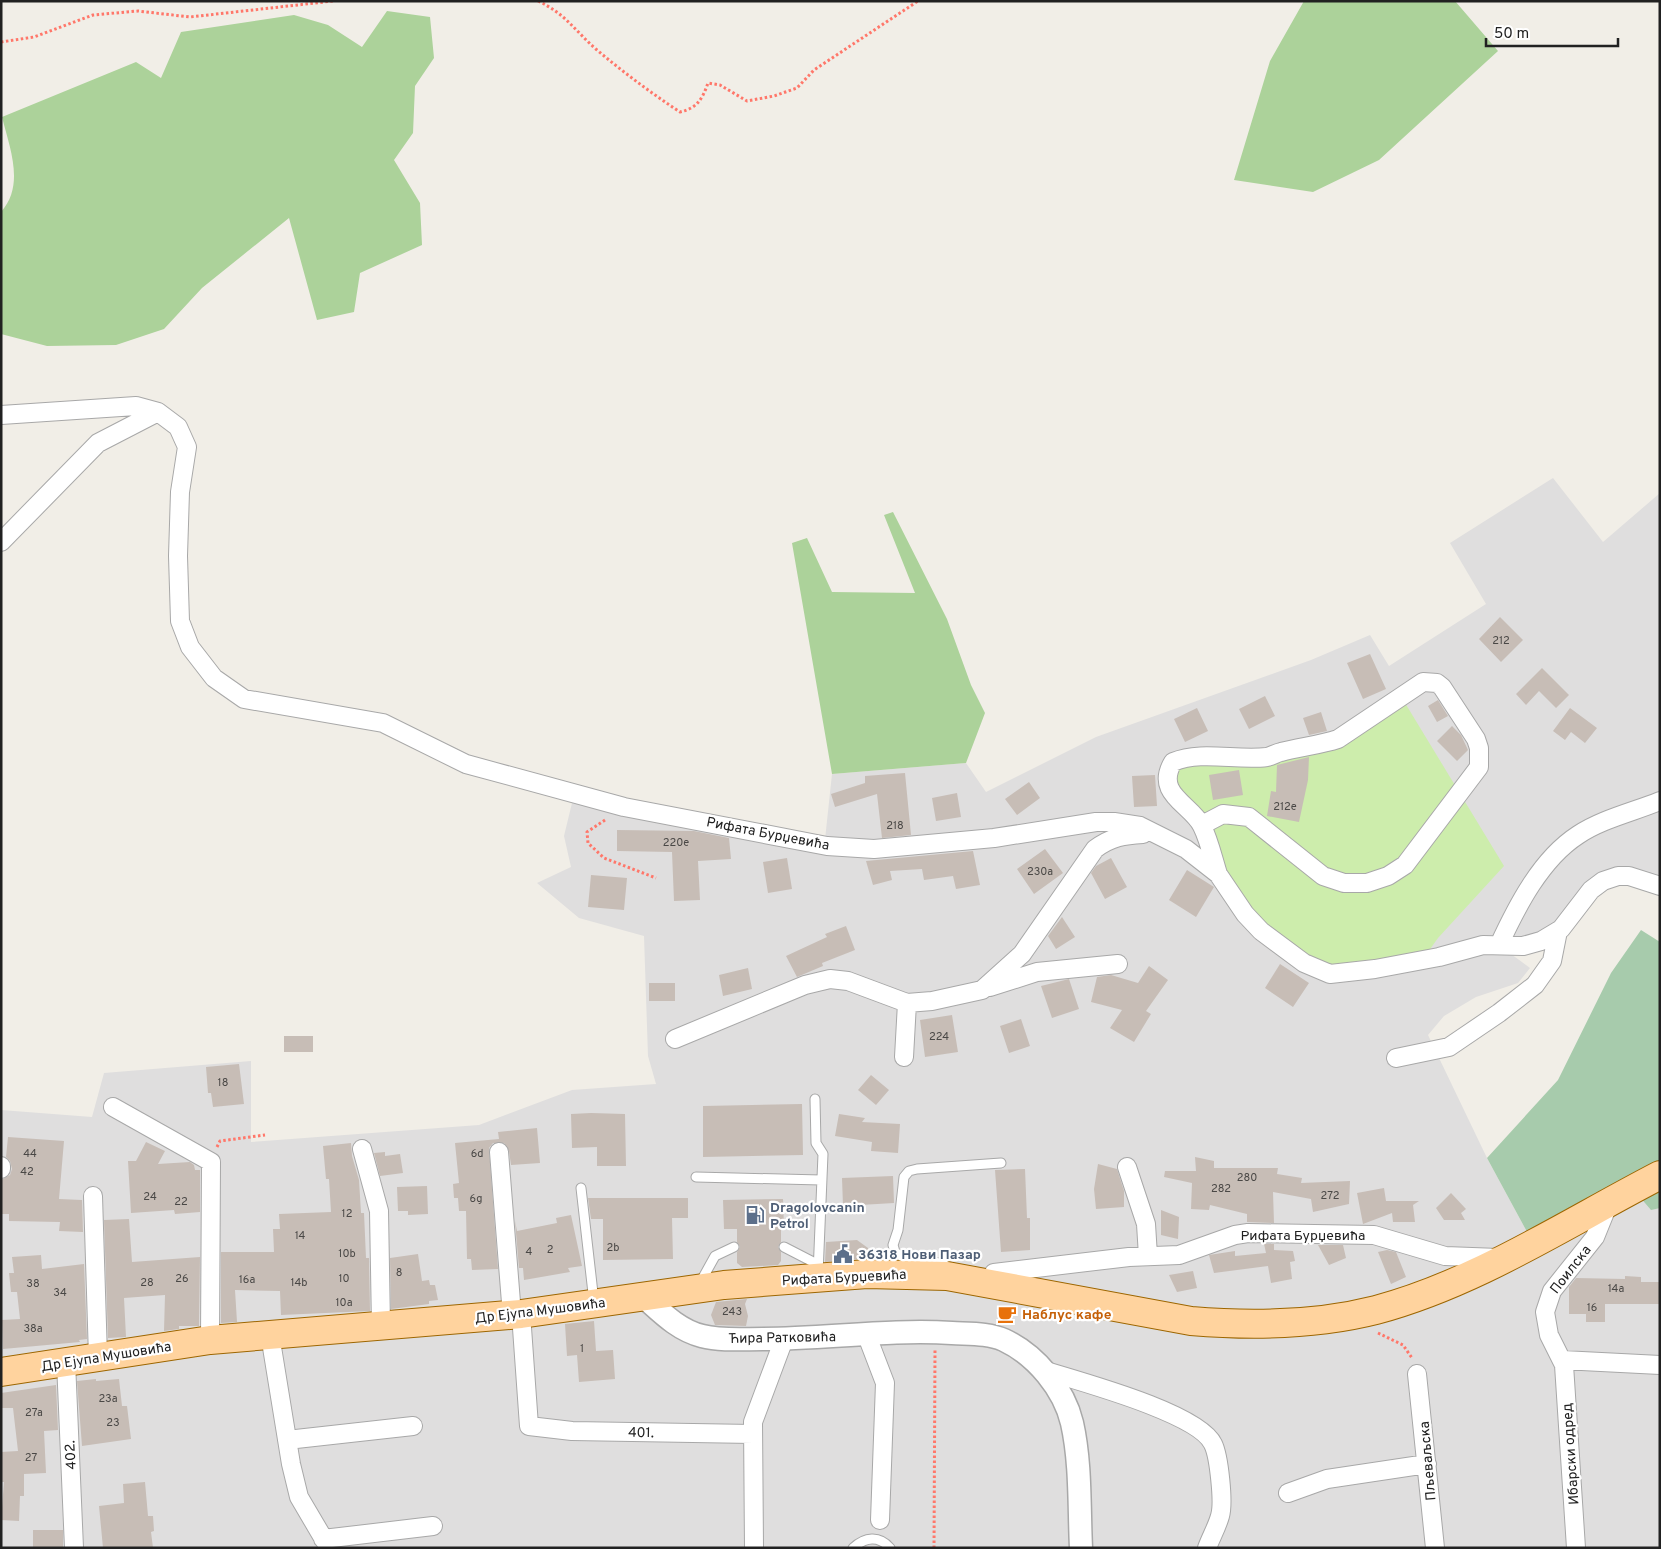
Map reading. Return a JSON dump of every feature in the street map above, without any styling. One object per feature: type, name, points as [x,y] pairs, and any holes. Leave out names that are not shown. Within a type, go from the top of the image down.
[{"type":"main road","name":"Рифата Бурџевића","points":[[697,1289],[818,1270],[990,1276],[1191,1321],[1229,1324],[1270,1323],[1347,1316],[1422,1295],[1505,1258],[1610,1200],[1660,1175]]},
{"type":"main road","name":"Др Ејупа Мушовића","points":[[1,1372],[210,1340],[517,1315],[697,1289]]},
{"type":"street","points":[[1,416],[136,406],[158,412]]},
{"type":"street","points":[[1,542],[98,443],[158,412]]},
{"type":"street","name":"Рифата Бурџевића","points":[[158,412],[178,427],[186,447],[180,492],[178,556],[180,621],[190,647],[214,678],[244,699],[383,723],[466,764],[624,807],[827,846],[874,849],[994,838],[1105,822],[1140,826],[1186,849],[1218,874]]},
{"type":"street","name":"Рифата Бурџевића","points":[[1202,824],[1223,814],[1249,818],[1314,871],[1334,880],[1356,884],[1367,883],[1397,871],[1412,857],[1479,767],[1479,748],[1476,739],[1442,687],[1437,683],[1423,682],[1338,739],[1326,743],[1279,752],[1268,757],[1207,757],[1182,759],[1173,762],[1168,776],[1173,796],[1202,824],[1218,874],[1245,914],[1261,931],[1304,963],[1330,974],[1375,969],[1439,957],[1483,945],[1523,946],[1541,941],[1558,931],[1568,922],[1591,890],[1603,881],[1618,876],[1628,876],[1660,886]]},
{"type":"street","points":[[1499,945],[1509,923],[1534,883],[1550,861],[1567,844],[1578,835],[1598,825],[1660,801]]},
{"type":"street","name":"Рифата Бурџевића","points":[[675,1039],[805,985],[830,979],[848,981],[907,1003],[932,1001],[982,990],[1022,954],[1095,848],[1107,840],[1121,835],[1144,834],[1165,838]]},
{"type":"street","points":[[1396,1058],[1449,1047],[1535,985],[1552,961],[1558,931]]},
{"type":"street","points":[[982,990],[1037,972],[1118,964]]},
{"type":"street","points":[[904,1057],[907,1003]]},
{"type":"street","points":[[113,1107],[211,1162],[210,1340]]},
{"type":"street","points":[[362,1149],[379,1211],[381,1326]]},
{"type":"street","points":[[498,1152],[517,1315]]},
{"type":"street","points":[[1127,1167],[1146,1224],[1148,1256]]},
{"type":"street","points":[[93,1196],[98,1357]]},
{"type":"street","name":"Поилска","points":[[1562,1360],[1547,1330],[1544,1318],[1546,1306],[1552,1291],[1595,1237],[1610,1200]]},
{"type":"street","name":"Рифата Бурџевића","points":[[990,1276],[1148,1256],[1188,1253],[1235,1235],[1283,1233],[1374,1235],[1445,1256],[1505,1258]]},
{"type":"street","name":"Ћира Ратковића","points":[[643,1296],[678,1327],[703,1336],[784,1339],[935,1332],[980,1334],[1003,1340],[1028,1355],[1043,1370],[1062,1400],[1072,1422],[1077,1454],[1081,1548]]},
{"type":"street","name":"401.","points":[[517,1315],[529,1426],[572,1431],[753,1434]]},
{"type":"street","points":[[270,1335],[287,1440],[299,1497],[326,1543],[433,1526]]},
{"type":"street","points":[[867,1336],[885,1383],[880,1520]]},
{"type":"street","points":[[754,1548],[753,1422],[784,1339]]},
{"type":"street","points":[[1562,1360],[1660,1365]]},
{"type":"street","name":"Ибарски одред","points":[[1562,1360],[1566,1383],[1576,1548]]},
{"type":"street","name":"402.","points":[[66,1362],[74,1548]]},
{"type":"street","name":"Ћира Ратковића","points":[[1043,1370],[1159,1408],[1202,1430],[1213,1444],[1221,1483],[1221,1514],[1207,1548]]},
{"type":"street","name":"Пљеваљска","points":[[1417,1374],[1435,1548]]},
{"type":"street","points":[[287,1440],[413,1426]]},
{"type":"street","points":[[1288,1493],[1327,1479],[1427,1464]]},
{"type":"lane","points":[[816,1099],[816,1143],[823,1154],[818,1270]]},
{"type":"lane","points":[[956,1266],[901,1256],[895,1252],[893,1245],[898,1230],[904,1177],[909,1171],[917,1168],[1001,1163]]},
{"type":"lane","points":[[696,1177],[821,1180]]},
{"type":"lane","points":[[581,1188],[594,1304]]},
{"type":"lane","points":[[697,1289],[705,1271],[715,1256],[734,1247]]},
{"type":"lane","points":[[784,1247],[818,1270]]},
{"type":"lane","points":[[877,1539],[880,1520]]},
{"type":"lane","points":[[853,1548],[860,1542],[877,1539],[884,1541],[890,1548]]},
{"type":"path","points":[[1,42],[34,37],[92,15],[138,11],[190,17],[333,1]]},
{"type":"path","points":[[538,1],[556,10],[595,48],[647,90],[680,112],[692,109],[704,94],[708,83],[720,85],[747,101],[774,96],[797,88],[814,70],[918,1]]},
{"type":"path","points":[[624,807],[587,832],[588,843],[604,858],[656,878]]},
{"type":"path","points":[[211,1162],[220,1141],[265,1135]]},
{"type":"path","points":[[1347,1316],[1359,1325],[1404,1345],[1410,1352],[1417,1374]]},
{"type":"path","points":[[934,1548],[935,1332]]},
{"type":"shaded area","points":[[1553,478],[1603,542],[1660,493],[1660,886],[1618,876],[1561,929],[1500,946],[1530,968],[1518,983],[1476,997],[1444,1016],[1428,1035],[1487,1158],[1533,1243],[1660,1175],[1660,1548],[1,1548],[1,1110],[92,1117],[104,1073],[251,1061],[251,1142],[479,1125],[572,1090],[656,1084],[648,1056],[644,936],[579,918],[537,883],[571,867],[564,836],[572,803],[660,821],[824,849],[832,774],[966,763],[986,792],[1096,737],[1311,660],[1370,635],[1389,666],[1486,604],[1450,543]]},
{"type":"green space","points":[[1304,1],[1455,1],[1498,51],[1379,160],[1313,192],[1234,180],[1270,61]]},
{"type":"green space","points":[[387,11],[430,17],[434,58],[415,86],[413,133],[394,160],[420,203],[422,245],[360,273],[354,312],[317,320],[289,218],[202,288],[164,329],[116,345],[47,346],[1,334],[1,212],[8,201],[14,179],[12,154],[2,117],[136,62],[161,78],[181,32],[294,15],[328,25],[362,47]]},
{"type":"green space","points":[[893,512],[947,619],[971,685],[985,713],[966,763],[832,774],[792,543],[807,538],[832,592],[915,593],[884,515]]},
{"type":"green space","points":[[1402,698],[1504,866],[1438,938],[1423,959],[1330,974],[1245,914],[1202,825],[1173,796],[1169,770],[1326,743]]},
{"type":"green space","points":[[1641,930],[1660,942],[1660,1208],[1651,1210],[1633,1189],[1533,1243],[1487,1158],[1558,1080],[1611,973]]},
{"type":"building","points":[[1500,617],[1523,640],[1501,662],[1479,639]]},
{"type":"building","points":[[1370,654],[1386,689],[1363,699],[1347,663]]},
{"type":"building","points":[[1542,668],[1569,695],[1556,708],[1539,691],[1526,705],[1516,694]]},
{"type":"building","points":[[1265,696],[1275,716],[1249,729],[1239,709]]},
{"type":"building","points":[[1438,700],[1448,716],[1437,722],[1428,706]]},
{"type":"building","points":[[1197,708],[1208,731],[1185,742],[1174,719]]},
{"type":"building","points":[[1570,708],[1597,728],[1585,743],[1571,732],[1565,740],[1553,731]]},
{"type":"building","points":[[1321,712],[1327,731],[1309,735],[1303,718]]},
{"type":"building","points":[[1452,726],[1461,735],[1468,750],[1457,761],[1437,741]]},
{"type":"building","points":[[1309,757],[1308,780],[1299,822],[1267,816],[1271,791],[1276,792],[1277,765]]},
{"type":"building","points":[[1239,770],[1243,795],[1213,800],[1209,775]]},
{"type":"building","points":[[905,773],[911,835],[882,838],[877,794],[835,807],[831,794],[865,783],[865,776]]},
{"type":"building","points":[[1155,775],[1157,806],[1134,807],[1132,776]]},
{"type":"building","points":[[1029,782],[1040,798],[1017,815],[1005,799]]},
{"type":"building","points":[[957,793],[961,817],[936,821],[932,798]]},
{"type":"building","points":[[617,830],[694,831],[729,838],[731,859],[698,861],[700,900],[674,901],[672,852],[617,851]]},
{"type":"building","points":[[1045,849],[1063,873],[1034,894],[1017,869]]},
{"type":"building","points":[[973,851],[980,885],[956,889],[953,876],[924,880],[922,869],[890,871],[892,880],[873,885],[866,861]]},
{"type":"building","points":[[787,858],[792,889],[768,893],[763,862]]},
{"type":"building","points":[[1111,858],[1127,887],[1105,899],[1091,873],[1096,866]]},
{"type":"building","points":[[1187,870],[1214,887],[1196,917],[1169,900]]},
{"type":"building","points":[[591,875],[627,878],[624,910],[588,907]]},
{"type":"building","points":[[1062,917],[1075,937],[1056,949],[1048,936]]},
{"type":"building","points":[[846,926],[855,950],[822,963],[823,966],[797,977],[786,956],[827,937],[825,934]]},
{"type":"building","points":[[1280,964],[1309,983],[1293,1007],[1265,988]]},
{"type":"building","points":[[1149,966],[1168,980],[1146,1011],[1151,1014],[1134,1042],[1110,1028],[1122,1010],[1091,1002],[1097,977],[1111,975],[1138,983]]},
{"type":"building","points":[[748,968],[752,989],[723,996],[719,975]]},
{"type":"building","points":[[1069,979],[1079,1009],[1052,1018],[1041,986]]},
{"type":"building","points":[[649,983],[675,983],[675,1001],[649,1001]]},
{"type":"building","points":[[952,1015],[958,1052],[925,1057],[920,1020]]},
{"type":"building","points":[[1021,1019],[1030,1046],[1009,1053],[1000,1026]]},
{"type":"building","points":[[284,1036],[313,1036],[313,1052],[284,1052]]},
{"type":"building","points":[[239,1064],[244,1104],[213,1107],[211,1093],[208,1093],[206,1067]]},
{"type":"building","points":[[871,1075],[889,1090],[876,1105],[858,1090]]},
{"type":"building","points":[[802,1104],[803,1155],[703,1157],[703,1106]]},
{"type":"building","points":[[571,1114],[625,1114],[626,1166],[597,1166],[597,1147],[572,1148]]},
{"type":"building","points":[[839,1114],[865,1118],[862,1122],[900,1124],[898,1153],[871,1151],[872,1142],[835,1136]]},
{"type":"building","points":[[537,1128],[540,1163],[511,1165],[509,1151],[504,1143],[493,1143],[489,1148],[498,1269],[472,1270],[471,1259],[467,1259],[466,1211],[459,1211],[458,1198],[454,1198],[453,1184],[459,1183],[455,1143],[499,1139],[498,1132]]},
{"type":"building","points":[[8,1137],[64,1141],[59,1199],[82,1200],[83,1232],[59,1231],[60,1222],[9,1221],[9,1214],[1,1214],[1,1180],[10,1175],[12,1169],[10,1161],[6,1157]]},
{"type":"building","points":[[146,1142],[165,1151],[158,1164],[190,1162],[194,1165],[195,1170],[200,1170],[200,1212],[175,1214],[174,1210],[131,1213],[128,1161],[136,1161]]},
{"type":"building","points":[[351,1143],[352,1156],[359,1180],[361,1213],[364,1213],[366,1258],[369,1258],[370,1311],[281,1315],[280,1291],[235,1290],[237,1322],[221,1323],[221,1252],[274,1252],[273,1229],[280,1229],[279,1214],[331,1212],[329,1179],[326,1179],[323,1146]]},
{"type":"building","points":[[385,1152],[385,1156],[400,1154],[403,1173],[380,1176],[374,1153]]},
{"type":"building","points":[[1195,1157],[1214,1161],[1214,1168],[1278,1168],[1277,1174],[1302,1178],[1301,1183],[1350,1181],[1349,1204],[1313,1212],[1311,1199],[1273,1192],[1274,1223],[1247,1222],[1247,1214],[1210,1205],[1209,1210],[1191,1209],[1192,1183],[1164,1177],[1165,1171],[1196,1171]]},
{"type":"building","points":[[1098,1164],[1117,1169],[1124,1191],[1124,1207],[1096,1209],[1094,1189]]},
{"type":"building","points":[[1025,1169],[1027,1218],[1030,1218],[1030,1250],[1001,1252],[995,1170]]},
{"type":"building","points":[[893,1176],[894,1203],[843,1206],[842,1178]]},
{"type":"building","points":[[427,1186],[428,1214],[408,1215],[408,1211],[398,1211],[397,1187]]},
{"type":"building","points":[[1384,1188],[1386,1201],[1419,1201],[1413,1205],[1415,1222],[1393,1222],[1392,1213],[1363,1224],[1357,1193]]},
{"type":"building","points":[[1451,1193],[1466,1209],[1461,1213],[1465,1220],[1444,1220],[1436,1208]]},
{"type":"building","points":[[588,1198],[688,1198],[688,1218],[672,1218],[673,1259],[603,1260],[603,1219],[591,1219]]},
{"type":"building","points":[[783,1199],[784,1228],[781,1228],[781,1242],[778,1247],[781,1252],[781,1261],[778,1265],[742,1267],[737,1263],[737,1252],[740,1247],[737,1242],[737,1229],[724,1229],[723,1200]]},
{"type":"building","points":[[1161,1210],[1179,1217],[1178,1239],[1161,1235]]},
{"type":"building","points":[[571,1215],[582,1266],[568,1268],[570,1272],[524,1280],[523,1268],[519,1268],[515,1221],[517,1231],[557,1223],[556,1218]]},
{"type":"building","points":[[129,1219],[132,1262],[200,1257],[199,1326],[179,1326],[179,1329],[164,1331],[165,1295],[124,1298],[126,1337],[108,1338],[104,1220]]},
{"type":"building","points":[[857,1240],[868,1248],[869,1258],[825,1262],[826,1242]]},
{"type":"building","points":[[1264,1244],[1274,1244],[1274,1250],[1293,1251],[1295,1261],[1290,1262],[1292,1279],[1271,1283],[1268,1266],[1214,1273],[1209,1255],[1235,1251],[1235,1256],[1266,1253]]},
{"type":"building","points":[[1318,1245],[1343,1245],[1346,1258],[1329,1265]]},
{"type":"building","points":[[1387,1250],[1396,1252],[1406,1277],[1391,1284],[1378,1252]]},
{"type":"building","points":[[418,1254],[422,1281],[429,1280],[430,1285],[435,1285],[438,1300],[429,1301],[429,1304],[391,1309],[390,1258]]},
{"type":"building","points":[[41,1255],[42,1269],[84,1264],[87,1339],[79,1340],[80,1342],[3,1349],[2,1320],[20,1319],[17,1292],[11,1292],[9,1273],[14,1273],[12,1257]]},
{"type":"building","points":[[1193,1271],[1197,1288],[1177,1292],[1169,1275]]},
{"type":"building","points":[[1625,1276],[1641,1277],[1641,1282],[1660,1282],[1660,1304],[1605,1304],[1605,1322],[1586,1322],[1586,1314],[1569,1314],[1569,1287],[1576,1278],[1625,1279]]},
{"type":"building","points":[[747,1299],[745,1304],[748,1316],[746,1326],[715,1325],[711,1315],[716,1302]]},
{"type":"building","points":[[594,1321],[596,1351],[613,1350],[615,1379],[579,1382],[577,1355],[567,1356],[565,1324]]},
{"type":"building","points":[[96,1379],[96,1381],[119,1379],[122,1406],[127,1406],[131,1439],[82,1446],[77,1381]]},
{"type":"building","points":[[56,1385],[58,1430],[44,1431],[46,1473],[24,1474],[24,1496],[20,1496],[19,1521],[1,1520],[4,1482],[1,1482],[1,1452],[18,1451],[13,1408],[1,1408],[1,1393]]},
{"type":"building","points":[[145,1482],[148,1516],[153,1516],[154,1531],[151,1532],[153,1548],[103,1548],[99,1506],[124,1503],[123,1484]]},
{"type":"building","points":[[33,1530],[63,1530],[63,1548],[33,1548]]},
{"type":"place","name":"Dragolovcanin Petrol","points":[[755,1215]]},
{"type":"place","name":"36318 Нови Пазар","points":[[843,1254]]},
{"type":"place","name":"Наблус кафе","points":[[1007,1314]]}]
